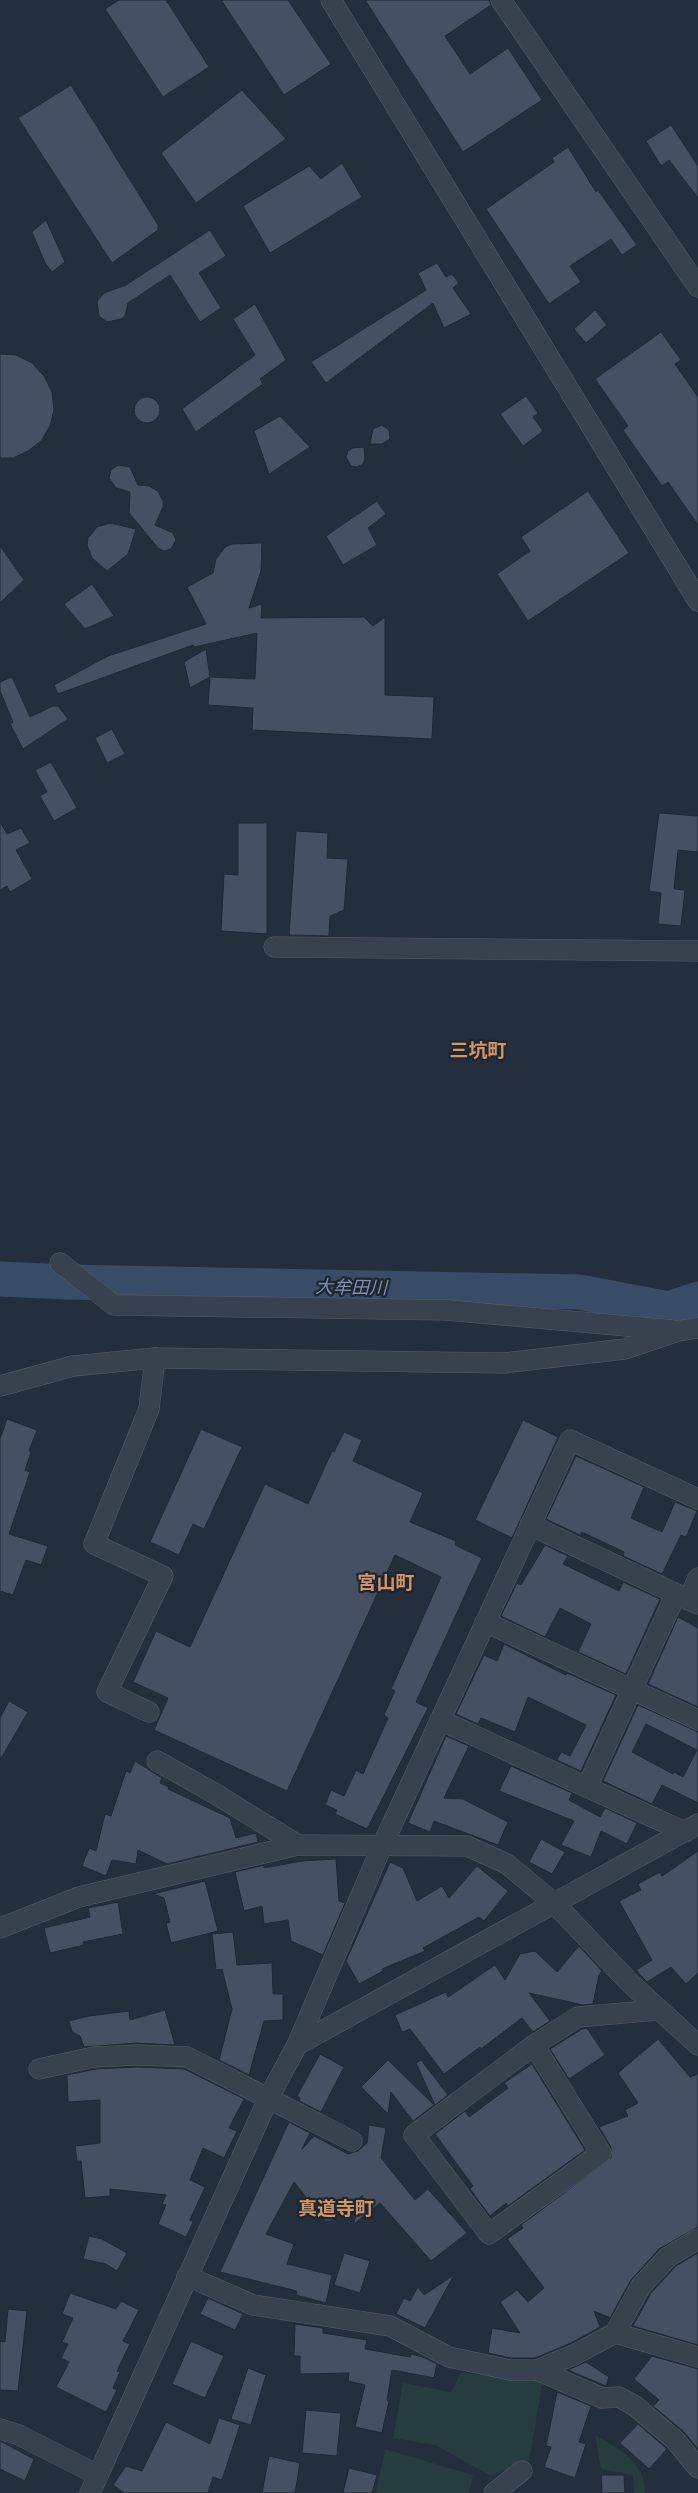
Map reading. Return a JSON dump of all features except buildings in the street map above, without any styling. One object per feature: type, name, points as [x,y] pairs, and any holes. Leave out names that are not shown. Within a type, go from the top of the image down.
[{"type":"street","points":[[331,0],[698,601]]},
{"type":"street","points":[[501,0],[698,287]]},
{"type":"street","points":[[274,947],[698,951]]},
{"type":"street","points":[[60,1263],[114,1304],[446,1310],[688,1330]]},
{"type":"street","points":[[0,1386],[73,1366],[155,1358],[504,1363],[625,1349],[688,1330]]},
{"type":"street","points":[[149,1712],[107,1692],[163,1576],[94,1544],[149,1409],[155,1358]]},
{"type":"street","points":[[0,2429],[19,2435],[94,2484],[269,2098],[297,2045],[382,1846],[484,1622],[570,1440],[698,1499]]},
{"type":"street","points":[[530,1525],[687,1600]]},
{"type":"street","points":[[587,1787],[633,1688],[687,1600],[698,1578]]},
{"type":"street","points":[[484,1622],[633,1688],[698,1720]]},
{"type":"street","points":[[440,1720],[587,1787],[694,1828]]},
{"type":"street","points":[[157,1761],[214,1793],[298,1845]]},
{"type":"street","points":[[297,2045],[694,1828]]},
{"type":"street","points":[[0,1928],[79,1897],[298,1845],[467,1846],[506,1864],[555,1904],[658,2010],[698,2046]]},
{"type":"street","points":[[534,2046],[601,2153],[489,2234],[414,2135],[534,2046],[578,2017],[658,2010]]},
{"type":"street","points":[[39,2069],[94,2058],[137,2055],[188,2057],[352,2141]]},
{"type":"street","points":[[187,2276],[253,2305],[390,2326],[449,2357],[510,2370],[537,2370],[576,2354],[616,2332],[641,2286],[668,2257],[698,2239]]},
{"type":"street","points":[[616,2332],[698,2357]]},
{"type":"street","points":[[537,2370],[602,2398],[619,2397],[635,2406],[675,2440],[698,2468]]},
{"type":"street","points":[[494,2493],[522,2471]]},
{"type":"green space","points":[[461,2373],[543,2380],[529,2461],[491,2476],[435,2445],[393,2438],[403,2383],[451,2392]]},
{"type":"green space","points":[[595,2435],[613,2445],[636,2465],[644,2482],[645,2493],[634,2493],[633,2475],[601,2469]]},
{"type":"green space","points":[[385,2449],[473,2475],[469,2493],[376,2493]]},
{"type":"waterway","name":"大牟田川","points":[[0,1279],[579,1292],[669,1309],[698,1299]]},
{"type":"district","name":"三坑町","points":[[478,1050]]},
{"type":"district","name":"宮山町","points":[[386,1582]]},
{"type":"district","name":"真道寺町","points":[[336,2208]]}]
